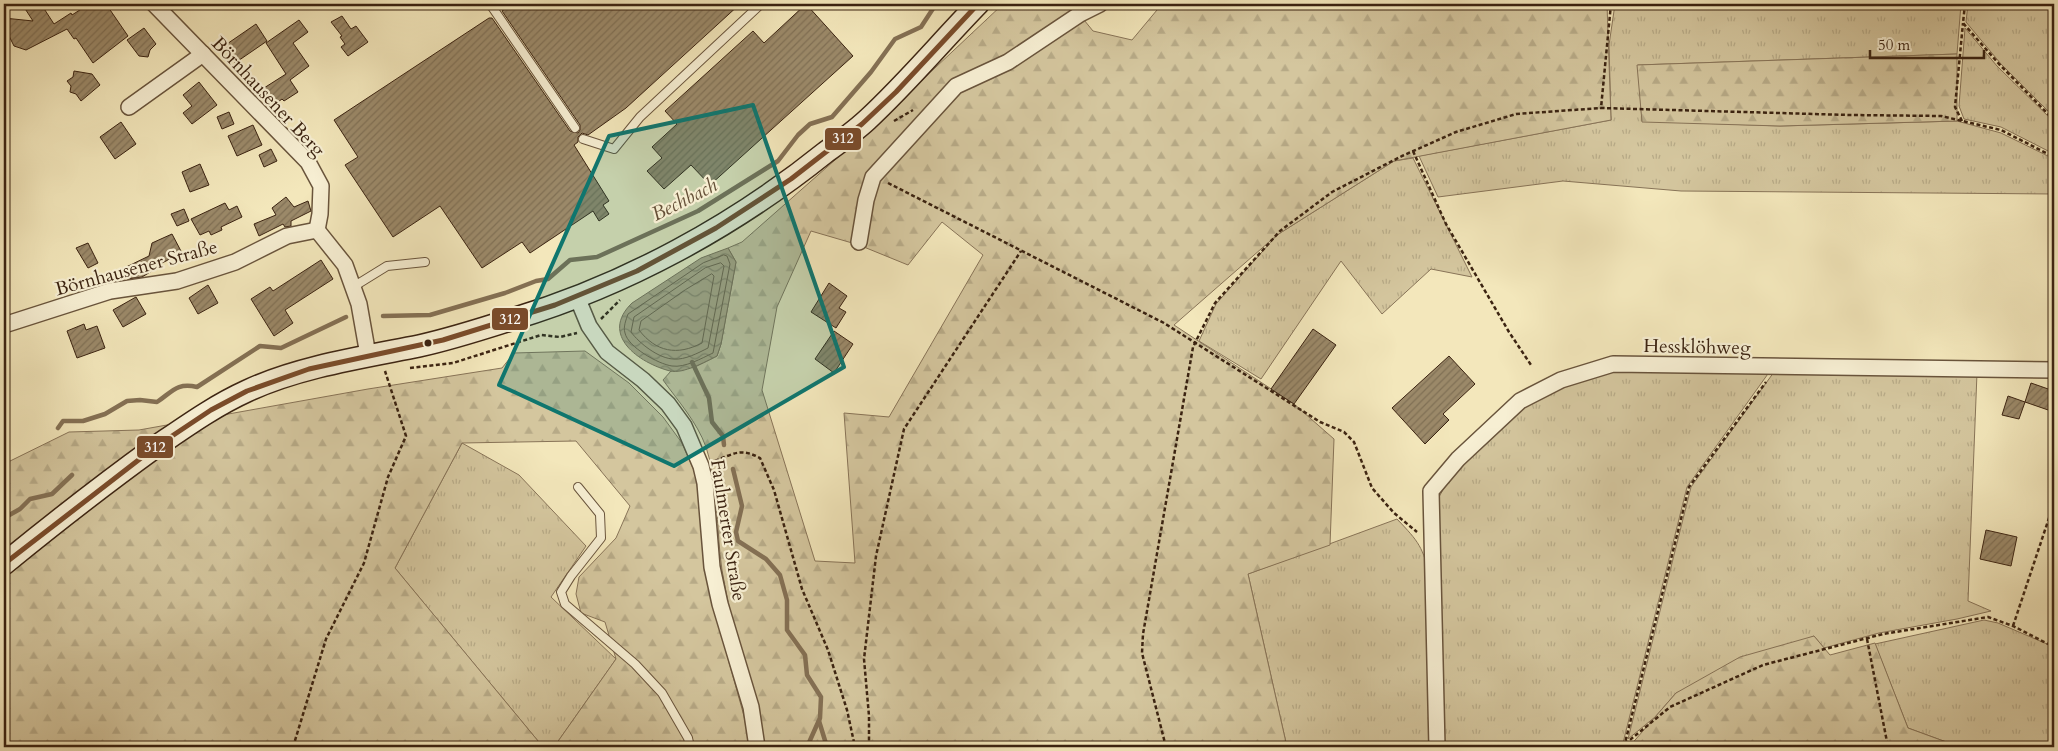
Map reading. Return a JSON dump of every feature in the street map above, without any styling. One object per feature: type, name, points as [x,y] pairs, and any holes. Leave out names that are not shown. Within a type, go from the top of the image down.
[{"type":"main road","points":[[4,564],[104,484],[206,412],[249,390],[284,377],[362,356],[462,335],[577,297],[644,268],[728,222],[801,173],[866,120],[978,4]]},
{"type":"street","name":"Börnhausener Berg","points":[[154,4],[308,162],[321,186],[320,214],[317,230]]},
{"type":"street","points":[[859,242],[866,200],[873,177],[956,86],[1008,62],[1080,14],[1100,4]]},
{"type":"street","points":[[129,107],[202,54]]},
{"type":"street","points":[[317,230],[345,265],[353,287],[359,304],[362,356]]},
{"type":"street","name":"Börnhausener Straße","points":[[4,325],[110,291],[177,281],[235,262],[287,236],[317,230]]},
{"type":"street","name":"Faulmerter Straße","points":[[577,297],[589,326],[606,352],[643,380],[668,404],[684,426],[702,466],[712,567],[720,604],[751,707],[757,747]]},
{"type":"street","name":"Hessklöhweg","points":[[1437,747],[1431,491],[1458,459],[1520,401],[1561,380],[1613,364],[1776,368],[2054,370]]},
{"type":"lane","points":[[371,4],[394,4]]},
{"type":"lane","points":[[490,4],[575,128]]},
{"type":"lane","points":[[582,139],[614,149],[640,117],[761,4]]},
{"type":"lane","points":[[353,287],[387,266],[425,262]]},
{"type":"lane","points":[[578,488],[600,514],[601,538],[561,592],[565,604],[635,664],[662,693],[688,738],[690,747]]},
{"type":"path","points":[[1600,108],[1611,4]]},
{"type":"path","points":[[1962,121],[1956,107],[1965,4]]},
{"type":"path","points":[[1964,23],[1999,64],[2054,120]]},
{"type":"path","points":[[1166,747],[1142,653],[1143,634],[1193,347],[1215,303],[1280,231],[1332,192],[1413,151],[1456,132],[1516,114],[1600,108],[1850,116],[1941,116],[2001,130],[2054,157]]},
{"type":"path","points":[[1413,151],[1446,224],[1509,332],[1531,365]]},
{"type":"path","points":[[873,177],[1164,323],[1320,422],[1344,432],[1354,442],[1372,488],[1394,514],[1414,531],[1432,539]]},
{"type":"path","points":[[869,747],[869,716],[864,659],[876,556],[904,429],[1021,251]]},
{"type":"path","points":[[1625,745],[1689,487],[1776,368]]},
{"type":"path","points":[[293,747],[326,639],[364,563],[388,476],[406,436],[385,371]]},
{"type":"path","points":[[702,466],[748,451],[760,458],[774,490],[802,588],[828,650],[847,710],[854,747]]},
{"type":"path","points":[[2013,626],[2054,503]]},
{"type":"path","points":[[1625,745],[1670,707],[1763,665],[1883,634],[1988,617],[2013,626],[2054,647]]},
{"type":"path","points":[[1867,639],[1888,747]]},
{"type":"highlighted area","points":[[753,105],[844,367],[674,466],[499,385],[609,136]]},
{"type":"green space","points":[[1003,4],[1071,4],[1093,31],[1132,40],[1162,4],[1607,4],[1611,120],[1394,161],[1277,235],[1174,325],[1294,404],[1334,439],[1330,545],[1248,574],[1287,747],[764,747],[726,592],[720,555],[713,477],[706,447],[698,429],[663,380],[671,371],[695,367],[717,356],[721,344],[736,262],[728,248],[742,242],[869,130]],"holes":[[[942,222],[983,255],[889,417],[844,413],[855,563],[815,561],[762,390],[777,307],[811,231],[859,245],[908,265]]]},
{"type":"green space","points":[[1615,4],[1961,4],[1957,54],[1638,65],[1642,121],[1780,126],[1957,121],[2001,133],[2054,159],[2054,194],[1681,191],[1563,181],[1438,197],[1419,156],[1611,120],[1609,45]]},
{"type":"green space","points":[[1968,4],[2054,4],[2054,117],[2001,64],[1966,22]]},
{"type":"green space","points":[[1965,28],[1997,66],[2054,122],[2054,154],[2001,127],[1964,119],[1959,106]]},
{"type":"green space","points":[[1957,54],[1957,121],[1780,126],[1642,122],[1637,65]]},
{"type":"green space","points":[[1413,158],[1472,277],[1431,269],[1382,314],[1341,261],[1261,379],[1199,341],[1216,304],[1277,235],[1394,161]]},
{"type":"green space","points":[[585,351],[629,383],[663,417],[682,443],[696,475],[710,594],[744,716],[750,747],[554,747],[616,659],[605,622],[581,613],[576,594],[579,577],[616,538],[630,506],[576,441],[462,443],[395,568],[543,747],[4,747],[4,464],[69,432],[139,430],[368,389],[502,368],[514,353]]},
{"type":"green space","points":[[1616,371],[1770,371],[1687,487],[1622,747],[1440,747],[1436,504],[1439,496],[1465,461],[1502,422],[1522,406],[1547,392]]},
{"type":"green space","points":[[1774,372],[1977,373],[1968,601],[1991,611],[1879,633],[1824,648],[1814,636],[1676,693],[1655,717],[1628,739],[1691,487]]},
{"type":"green space","points":[[462,443],[519,475],[586,546],[551,597],[616,659],[554,747],[543,747],[395,568]]},
{"type":"green space","points":[[1397,519],[1419,546],[1430,578],[1434,747],[1287,747],[1248,574]]},
{"type":"green space","points":[[1984,620],[1998,623],[2054,647],[2054,747],[1960,747],[1908,728],[1875,644]]},
{"type":"green space","points":[[1814,636],[1830,655],[1875,643],[1908,728],[1960,747],[1629,747],[1676,693],[1740,657]]},
{"type":"water","points":[[728,248],[736,262],[721,344],[717,356],[694,367],[681,371],[670,371],[646,362],[627,346],[621,336],[620,326],[623,315],[632,303],[701,258]]},
{"type":"building","points":[[22,4],[41,4],[54,24],[89,4],[106,4],[128,36],[93,63],[76,38],[74,39],[67,29],[26,50],[14,46],[7,32],[4,32],[4,18],[33,21]]},
{"type":"building","points":[[512,4],[547,4],[551,9],[559,4],[740,4],[626,108],[588,135],[582,133],[578,137],[578,142],[574,145],[609,201],[603,205],[609,214],[599,221],[593,211],[530,253],[522,242],[482,268],[440,206],[393,237],[345,165],[358,157],[334,120],[489,18],[492,18],[570,131],[578,133],[580,125],[502,11]]},
{"type":"building","points":[[806,4],[853,56],[710,185],[691,165],[664,189],[647,171],[662,158],[652,147],[677,124],[665,111],[753,31],[764,43]]},
{"type":"building","points":[[342,16],[351,29],[356,26],[368,42],[348,56],[341,47],[345,44],[340,37],[342,36],[331,22]]},
{"type":"building","points":[[299,20],[308,32],[293,43],[309,66],[290,80],[298,92],[284,101],[282,99],[271,107],[263,95],[268,92],[264,88],[286,74],[266,43]]},
{"type":"building","points":[[256,24],[267,41],[235,63],[224,46]]},
{"type":"building","points":[[144,28],[156,44],[150,50],[148,57],[139,56],[127,40]]},
{"type":"building","points":[[74,71],[92,74],[100,85],[81,101],[76,94],[70,92],[71,86],[67,81],[73,77]]},
{"type":"building","points":[[199,82],[217,105],[192,124],[183,113],[192,106],[183,95]]},
{"type":"building","points":[[229,112],[234,124],[222,129],[217,117]]},
{"type":"building","points":[[121,122],[136,144],[115,159],[100,137]]},
{"type":"building","points":[[253,125],[262,145],[237,156],[228,136]]},
{"type":"building","points":[[271,149],[277,161],[264,167],[259,155]]},
{"type":"building","points":[[200,164],[209,185],[190,192],[182,172]]},
{"type":"building","points":[[286,197],[294,207],[308,201],[311,211],[291,221],[291,226],[285,227],[283,224],[259,236],[254,224],[276,215],[272,208]]},
{"type":"building","points":[[225,203],[229,210],[237,206],[242,217],[221,227],[222,230],[211,235],[209,231],[200,235],[191,219]]},
{"type":"building","points":[[184,209],[189,221],[177,226],[171,214]]},
{"type":"building","points":[[172,234],[182,253],[156,266],[157,268],[142,277],[128,279],[122,269],[149,256],[152,243]]},
{"type":"building","points":[[88,243],[98,263],[88,268],[76,248]]},
{"type":"building","points":[[321,260],[333,279],[285,310],[293,323],[274,336],[251,299],[270,287],[273,291]]},
{"type":"building","points":[[829,283],[847,296],[839,308],[846,312],[836,328],[811,312]]},
{"type":"building","points":[[208,285],[218,303],[198,314],[189,298]]},
{"type":"building","points":[[136,297],[146,314],[123,327],[113,310]]},
{"type":"building","points":[[84,324],[86,330],[97,326],[105,348],[77,358],[67,331]]},
{"type":"building","points":[[1313,329],[1336,345],[1294,404],[1271,389]]},
{"type":"building","points":[[834,331],[853,344],[834,373],[815,359]]},
{"type":"building","points":[[1449,356],[1475,384],[1443,414],[1449,420],[1425,444],[1392,408]]},
{"type":"building","points":[[2031,383],[2054,391],[2054,412],[2025,402]]},
{"type":"building","points":[[2008,396],[2025,402],[2019,419],[2002,415]]},
{"type":"building","points":[[1986,530],[2017,537],[2011,566],[1980,559]]},
{"type":"waterway","name":"Bechbach","points":[[383,316],[430,315],[505,293],[536,281],[548,279],[570,260],[597,257],[698,211],[778,161],[798,135],[810,124],[832,117],[871,72],[895,39],[921,27],[936,4]]},
{"type":"waterway","name":"Bechbach","points":[[58,428],[63,421],[83,421],[105,414],[127,401],[157,402],[180,387],[197,387],[260,346],[281,348],[346,317]]},
{"type":"waterway","points":[[692,362],[709,398],[712,422],[723,436],[724,445]]},
{"type":"waterway","points":[[733,469],[742,506],[736,532],[738,541],[766,559],[780,575],[787,600],[787,630],[805,655],[807,675],[821,697],[820,718],[807,747]]},
{"type":"waterway","name":"Bechbach","points":[[4,518],[20,509],[30,499],[52,494],[72,475]]},
{"type":"waterway","points":[[819,721],[827,747]]},
{"type":"transit line","name":"312","points":[[4,564],[154,448],[211,410],[247,391],[309,369],[443,340],[555,305],[637,271],[716,228],[791,179],[862,124],[896,92],[978,4]]}]
